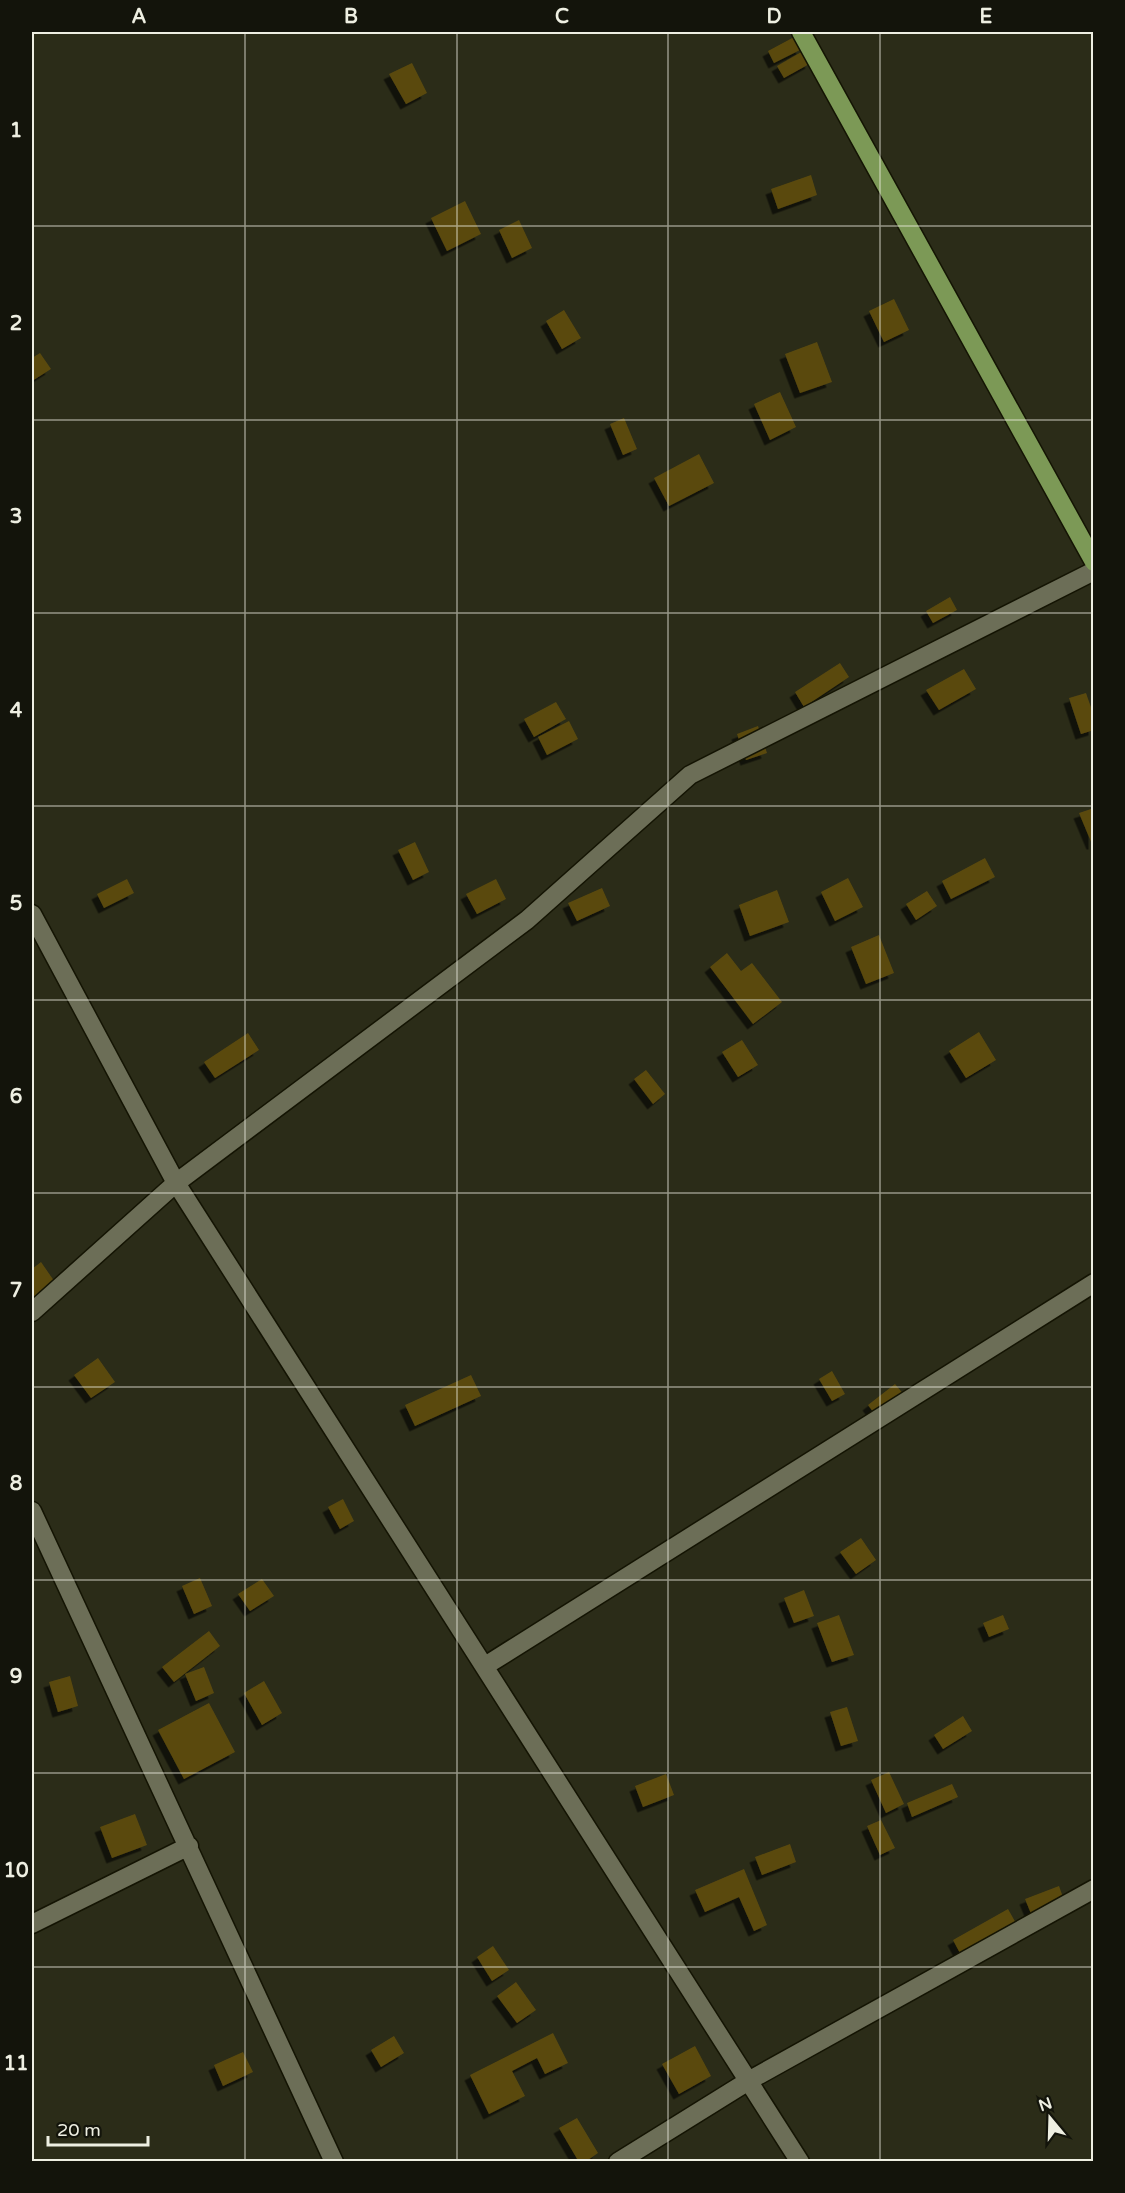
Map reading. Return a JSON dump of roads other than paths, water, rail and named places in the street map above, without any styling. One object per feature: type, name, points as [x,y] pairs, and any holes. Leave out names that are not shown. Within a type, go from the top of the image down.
[{"type":"main road","points":[[801,32],[1094,562]]},
{"type":"street","points":[[32,1312],[176,1183],[527,921],[690,776],[1094,571]]},
{"type":"street","points":[[32,914],[176,1183],[750,2080],[800,2162]]},
{"type":"street","points":[[485,1666],[1094,1283]]},
{"type":"street","points":[[32,1511],[334,2162]]},
{"type":"street","points":[[32,1924],[189,1846]]},
{"type":"street","points":[[618,2162],[750,2080],[1094,1889]]}]
